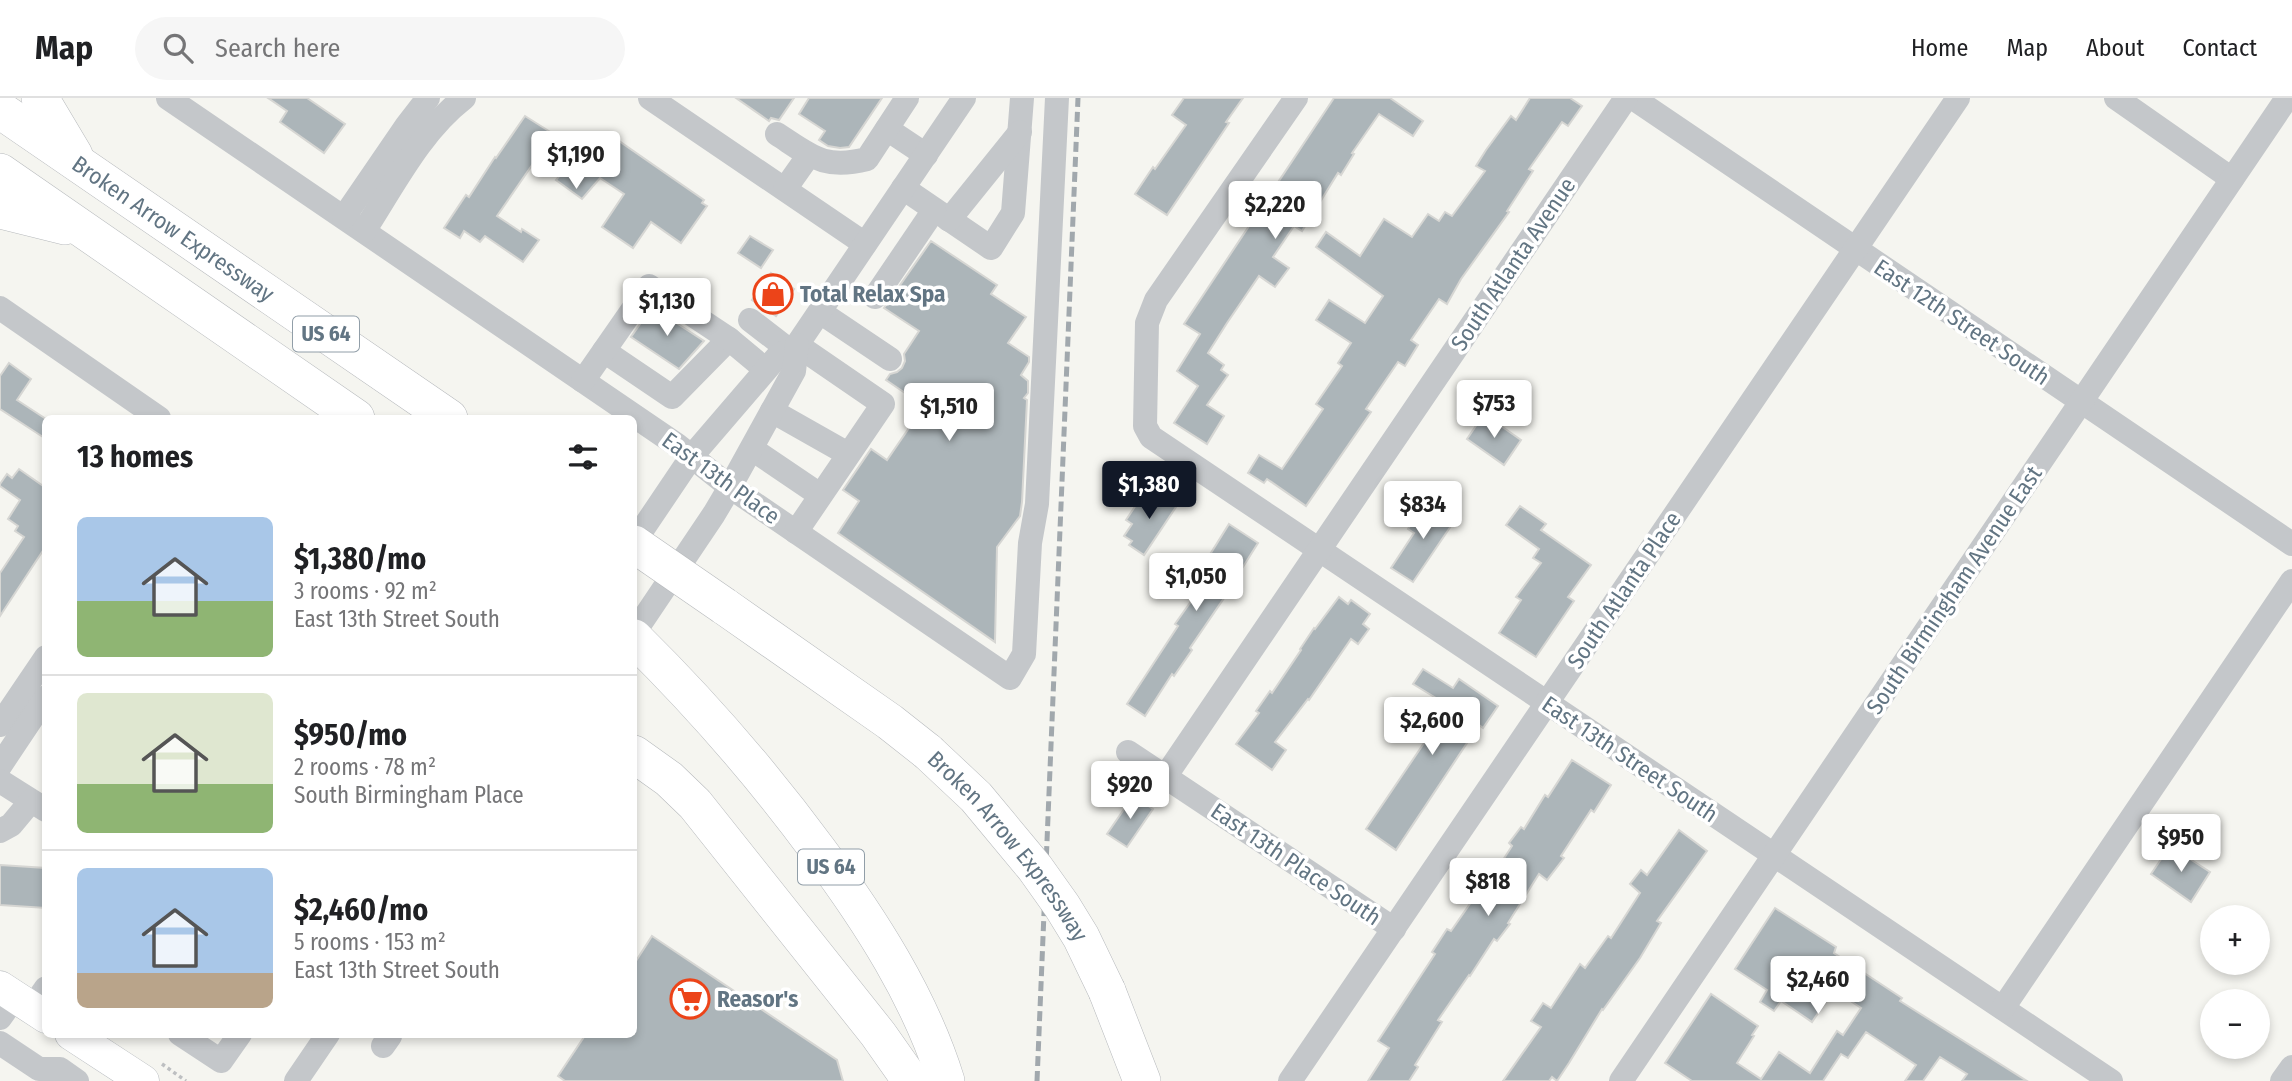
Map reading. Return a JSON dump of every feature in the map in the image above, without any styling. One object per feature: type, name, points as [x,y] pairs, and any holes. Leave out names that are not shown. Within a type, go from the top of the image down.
[{"type":"highway","points":[[40,98],[80,165]]},
{"type":"highway","name":"Broken Arrow Expressway","points":[[0,110],[445,415]]},
{"type":"highway","name":"US 64","points":[[0,172],[352,415]]},
{"type":"highway","points":[[0,211],[86,231]]},
{"type":"highway","name":"Broken Arrow Expressway","points":[[637,545],[890,722],[928,752],[976,797],[1035,868],[1081,937],[1107,991],[1142,1077]]},
{"type":"highway","name":"US 64","points":[[637,639],[721,728],[768,783],[863,913],[922,1020],[946,1081]]},
{"type":"highway","points":[[637,756],[669,779],[695,804],[878,1034],[911,1081]]},
{"type":"main road","points":[[90,1050],[143,1081]]},
{"type":"street","points":[[168,98],[354,224]]},
{"type":"street","points":[[354,224],[407,125],[428,98]]},
{"type":"street","points":[[354,224],[445,112],[464,98]]},
{"type":"street","points":[[650,98],[865,244]]},
{"type":"street","points":[[777,134],[816,160],[850,163],[867,159],[907,98]]},
{"type":"street","points":[[903,188],[991,248],[1013,212],[1023,98]]},
{"type":"street","name":"East 13th Place","points":[[637,418],[730,487],[1010,678],[1024,654],[1030,542],[1037,504],[1057,98]]},
{"type":"street","name":"East 13th Street South","points":[[1296,98],[1156,300],[1147,323],[1145,426],[1151,437],[2110,1081]]},
{"type":"street","name":"South Atlanta Avenue","points":[[1165,777],[1626,98]]},
{"type":"street","name":"East 12th Street South","points":[[1633,98],[2292,544]]},
{"type":"street","name":"South Atlanta Place","points":[[1290,1081],[1958,98]]},
{"type":"street","points":[[2116,98],[2232,179]]},
{"type":"street","name":"South Birmingham Avenue East","points":[[1621,1081],[2287,98]]},
{"type":"street","points":[[637,538],[692,456],[765,369],[793,347],[820,312],[926,155],[960,99]]},
{"type":"street","points":[[887,128],[926,155]]},
{"type":"street","points":[[875,298],[918,234],[942,215],[1020,132]]},
{"type":"street","points":[[785,189],[809,155]]},
{"type":"street","points":[[887,212],[918,234]]},
{"type":"street","name":"East 13th Place","points":[[354,224],[633,415]]},
{"type":"street","points":[[583,381],[649,286],[729,339],[765,369]]},
{"type":"street","points":[[0,308],[155,415]]},
{"type":"street","points":[[820,312],[890,359]]},
{"type":"street","points":[[750,320],[883,404],[796,532]]},
{"type":"street","points":[[651,427],[672,397],[729,339]]},
{"type":"street","points":[[637,631],[714,514],[752,449],[794,371],[793,347]]},
{"type":"street","points":[[604,351],[672,397]]},
{"type":"street","points":[[772,411],[848,454]]},
{"type":"street","points":[[752,449],[820,495]]},
{"type":"street","points":[[2003,1008],[2292,581]]},
{"type":"street","points":[[0,725],[42,663]]},
{"type":"street","points":[[0,766],[36,731],[42,711]]},
{"type":"street","name":"East 13th Place South","points":[[1128,752],[1394,929]]},
{"type":"street","points":[[0,781],[38,805],[0,831]]},
{"type":"street","points":[[186,1038],[221,1061],[237,1038]]},
{"type":"street","points":[[296,1081],[325,1038]]},
{"type":"street","points":[[0,1043],[39,1069],[60,1069],[77,1081]]},
{"type":"street","points":[[2282,1081],[2292,1067]]},
{"type":"building","points":[[268,98],[307,98],[345,124],[324,153],[280,122],[287,111]]},
{"type":"building","points":[[736,98],[794,98],[779,120],[771,118],[769,121]]},
{"type":"building","points":[[809,98],[882,98],[849,147],[840,148],[828,146],[819,140],[825,131],[799,114]]},
{"type":"building","points":[[1184,98],[1243,98],[1167,215],[1135,194],[1186,125],[1172,115]]},
{"type":"building","points":[[1334,98],[1390,98],[1423,121],[1413,136],[1379,114],[1302,231],[1294,226],[1273,257],[1289,268],[1275,287],[1259,276],[1227,323],[1208,353],[1224,365],[1221,370],[1228,375],[1207,405],[1224,416],[1207,444],[1174,423],[1198,386],[1177,371],[1200,334],[1184,324]]},
{"type":"building","points":[[1530,98],[1570,98],[1582,106],[1568,126],[1562,122],[1529,169],[1533,171],[1507,211],[1509,212],[1461,279],[1447,304],[1439,299],[1411,340],[1418,345],[1405,366],[1398,362],[1366,409],[1371,412],[1306,506],[1267,479],[1264,483],[1248,473],[1259,455],[1282,469],[1323,409],[1316,404],[1342,366],[1338,363],[1351,343],[1316,320],[1329,300],[1365,323],[1383,296],[1316,247],[1326,232],[1360,256],[1384,219],[1412,237],[1428,214],[1439,221],[1445,212],[1452,216],[1485,171],[1476,166],[1486,150],[1511,116],[1516,120]]},
{"type":"building","points":[[525,116],[552,133],[553,138],[598,165],[616,139],[704,200],[702,203],[707,206],[681,243],[651,222],[633,248],[602,227],[624,194],[600,178],[582,199],[556,180],[561,174],[537,158],[497,216],[539,240],[523,262],[485,236],[480,242],[464,231],[460,238],[444,228]]},
{"type":"building","points":[[750,236],[773,250],[761,268],[738,253]]},
{"type":"building","points":[[931,241],[997,285],[991,294],[1026,317],[1008,343],[1029,357],[1021,375],[1028,381],[1028,393],[1024,398],[1027,400],[1020,516],[997,547],[995,642],[838,533],[859,501],[843,490],[871,449],[887,460],[924,406],[886,380],[890,374],[902,368],[904,354],[919,331],[884,308]]},
{"type":"building","name":"Total Relax Spa","points":[[771,273],[794,289],[776,316],[752,300]]},
{"type":"building","points":[[652,307],[704,341],[679,369],[631,337]]},
{"type":"building","points":[[9,363],[31,379],[17,400],[42,416],[42,436],[0,409],[0,376]]},
{"type":"building","points":[[1484,414],[1521,440],[1504,465],[1467,439]]},
{"type":"building","points":[[19,469],[42,485],[42,552],[0,616],[0,573],[24,537],[15,531],[18,526],[8,519],[20,500],[0,486],[7,474],[12,478]]},
{"type":"building","points":[[1156,489],[1178,504],[1144,555],[1129,545],[1132,541],[1124,536],[1132,524],[1126,520],[1138,502],[1144,506]]},
{"type":"building","points":[[1425,501],[1455,520],[1413,582],[1391,568],[1414,533],[1408,529]]},
{"type":"building","points":[[1520,506],[1546,524],[1541,530],[1591,565],[1568,597],[1574,601],[1536,657],[1499,633],[1521,600],[1516,597],[1541,563],[1533,558],[1539,549],[1506,525]]},
{"type":"building","points":[[1229,524],[1258,543],[1190,648],[1192,650],[1174,676],[1172,674],[1145,716],[1127,704],[1178,626],[1175,624],[1199,590],[1191,585]]},
{"type":"building","points":[[1339,597],[1348,604],[1351,600],[1370,614],[1363,624],[1369,629],[1358,644],[1351,639],[1309,700],[1275,742],[1286,750],[1272,770],[1236,744],[1314,628]]},
{"type":"building","points":[[1423,669],[1453,688],[1459,679],[1498,706],[1483,728],[1479,725],[1396,850],[1366,829],[1449,706],[1413,684]]},
{"type":"building","points":[[1572,760],[1611,785],[1594,812],[1591,810],[1561,856],[1564,858],[1547,880],[1539,874],[1508,923],[1510,924],[1497,941],[1494,939],[1438,1020],[1442,1022],[1415,1065],[1418,1067],[1409,1081],[1368,1081],[1389,1048],[1378,1041],[1435,954],[1432,952],[1447,929],[1451,931],[1474,898],[1477,900],[1512,846],[1509,843],[1521,827],[1524,829],[1545,795],[1548,797]]},
{"type":"building","points":[[1133,796],[1153,809],[1127,847],[1107,834]]},
{"type":"building","points":[[1679,830],[1707,851],[1657,921],[1661,923],[1640,958],[1602,1009],[1557,1081],[1552,1077],[1549,1081],[1503,1081],[1541,1027],[1531,1021],[1543,1003],[1551,1008],[1580,964],[1585,968],[1608,936],[1611,938],[1640,893],[1630,884],[1641,870],[1647,875]]},
{"type":"building","points":[[2170,846],[2210,872],[2191,902],[2151,874]]},
{"type":"building","points":[[0,865],[42,868],[42,908],[0,905]]},
{"type":"building","points":[[1775,908],[1836,947],[1834,953],[1902,998],[1900,1001],[2027,1081],[1962,1081],[1967,1074],[1940,1057],[1923,1081],[1905,1081],[1916,1065],[1866,1032],[1848,1058],[1841,1054],[1823,1081],[1692,1081],[1665,1063],[1711,994],[1758,1026],[1737,1063],[1761,1079],[1779,1052],[1810,1073],[1837,1031],[1843,1035],[1861,1008],[1834,990],[1812,1022],[1781,1001],[1774,1011],[1760,1002],[1767,990],[1735,969]]},
{"type":"building","name":"Reasor's","points":[[652,936],[837,1060],[843,1081],[565,1081],[558,1076],[583,1038],[637,1038],[637,959]]},
{"type":"railway","points":[[1037,1081],[1078,98]]},
{"type":"place","name":"Total Relax Spa","points":[[773,294]]},
{"type":"place","name":"Reasor's","points":[[690,999]]}]
